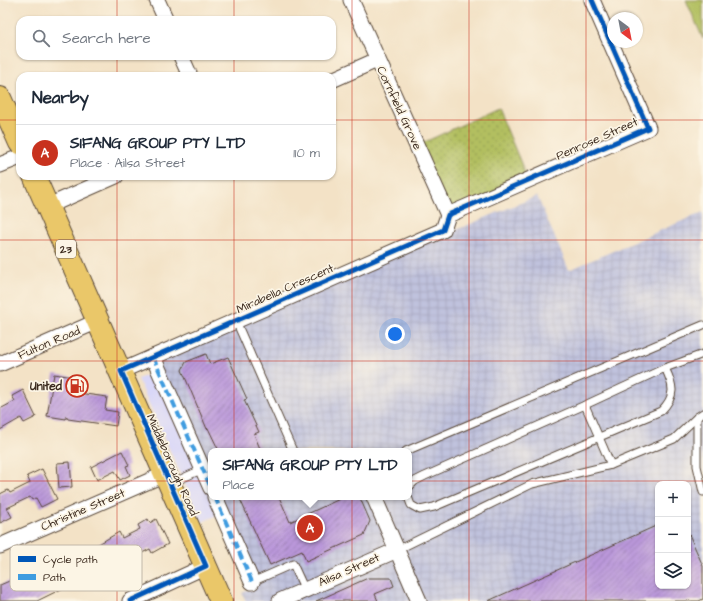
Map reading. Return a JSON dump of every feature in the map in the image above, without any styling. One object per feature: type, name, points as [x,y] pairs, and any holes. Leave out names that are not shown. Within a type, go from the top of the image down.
[{"type":"main road","points":[[0,98],[16,134]]},
{"type":"main road","name":"Middleborough Road","points":[[36,180],[221,601]]},
{"type":"street","points":[[157,0],[164,16]]},
{"type":"street","name":"Cornfield Grove","points":[[351,0],[448,216]]},
{"type":"street","name":"Penrose Street","points":[[448,216],[648,128],[592,0]]},
{"type":"street","points":[[183,60],[188,72]]},
{"type":"street","points":[[336,78],[377,60]]},
{"type":"street","points":[[0,166],[16,159]]},
{"type":"street","points":[[48,206],[107,180]]},
{"type":"street","name":"Mirabella Crescent","points":[[120,371],[443,230],[448,216]]},
{"type":"street","name":"Fulton Road","points":[[0,364],[98,322]]},
{"type":"street","points":[[153,357],[208,481]]},
{"type":"street","name":"Christine Street","points":[[0,546],[168,479]]},
{"type":"street","points":[[216,500],[252,582]]},
{"type":"street","points":[[375,500],[419,601]]},
{"type":"street","name":"Ailsa Street","points":[[280,601],[396,550]]},
{"type":"street","points":[[132,601],[206,566]]},
{"type":"lane","points":[[236,321],[292,448]]},
{"type":"lane","points":[[412,448],[703,325]]},
{"type":"lane","points":[[412,484],[425,476],[665,368],[703,354]]},
{"type":"lane","points":[[410,500],[412,505],[420,510],[434,507],[661,410],[670,402],[672,391],[672,382],[665,368]]},
{"type":"lane","points":[[585,405],[611,465]]},
{"type":"lane","points":[[396,550],[532,484],[611,465],[674,439],[700,415]]},
{"type":"lane","points":[[700,415],[697,466],[703,492]]},
{"type":"lane","points":[[168,479],[203,469]]},
{"type":"lane","points":[[252,582],[294,564],[304,590]]},
{"type":"shaded area","points":[[537,196],[569,270],[703,212],[703,601],[246,601],[242,593],[255,587],[216,500],[412,500],[412,448],[208,448],[208,481],[153,357]]},
{"type":"shaded area","points":[[238,336],[212,448],[208,448],[208,500],[251,500],[202,522],[138,379]]},
{"type":"green space","points":[[686,0],[703,0],[703,39]]},
{"type":"green space","points":[[498,108],[528,180],[448,215],[416,146]]},
{"type":"building","points":[[206,354],[210,364],[228,357],[247,399],[244,400],[259,432],[254,434],[260,448],[218,448],[208,428],[207,429],[182,370],[186,362]]},
{"type":"building","points":[[54,374],[81,378],[78,393],[107,397],[105,410],[118,412],[116,426],[68,419],[66,416],[66,419],[47,416]]},
{"type":"building","points":[[23,390],[36,417],[24,423],[21,418],[0,430],[0,409],[15,401],[12,396]]},
{"type":"building","points":[[122,451],[129,465],[126,466],[130,475],[120,480],[115,471],[97,480],[91,467]]},
{"type":"building","points":[[70,462],[72,487],[59,488],[57,463]]},
{"type":"building","points":[[42,469],[57,499],[41,507],[36,498],[32,500],[30,497],[7,508],[12,517],[0,523],[0,494],[8,490],[10,493],[30,483],[27,476]]},
{"type":"building","points":[[240,500],[280,500],[290,522],[338,500],[361,500],[370,521],[364,535],[306,561],[302,551],[270,565]]},
{"type":"building","points":[[148,519],[150,523],[156,519],[168,544],[152,553],[150,549],[142,553],[142,545],[97,545],[119,532],[122,538],[140,529],[138,525]]},
{"type":"building","points":[[655,526],[655,589],[691,589],[691,539],[703,566],[703,599],[699,601],[488,601]]},
{"type":"building","points":[[368,578],[391,578],[394,586],[375,594],[378,601],[316,601]]},
{"type":"building","points":[[10,581],[10,591],[57,591],[37,601],[0,601],[0,585]]},
{"type":"marked path","points":[[153,357],[208,481]]},
{"type":"marked path","points":[[216,500],[252,582]]},
{"type":"cycle path","points":[[130,601],[206,566],[121,371],[443,230],[448,215],[648,128],[592,0]]},
{"type":"place","name":"United","points":[[77,386]]},
{"type":"place","name":"SIFANG GROUP PTY LTD","points":[[310,528]]}]
